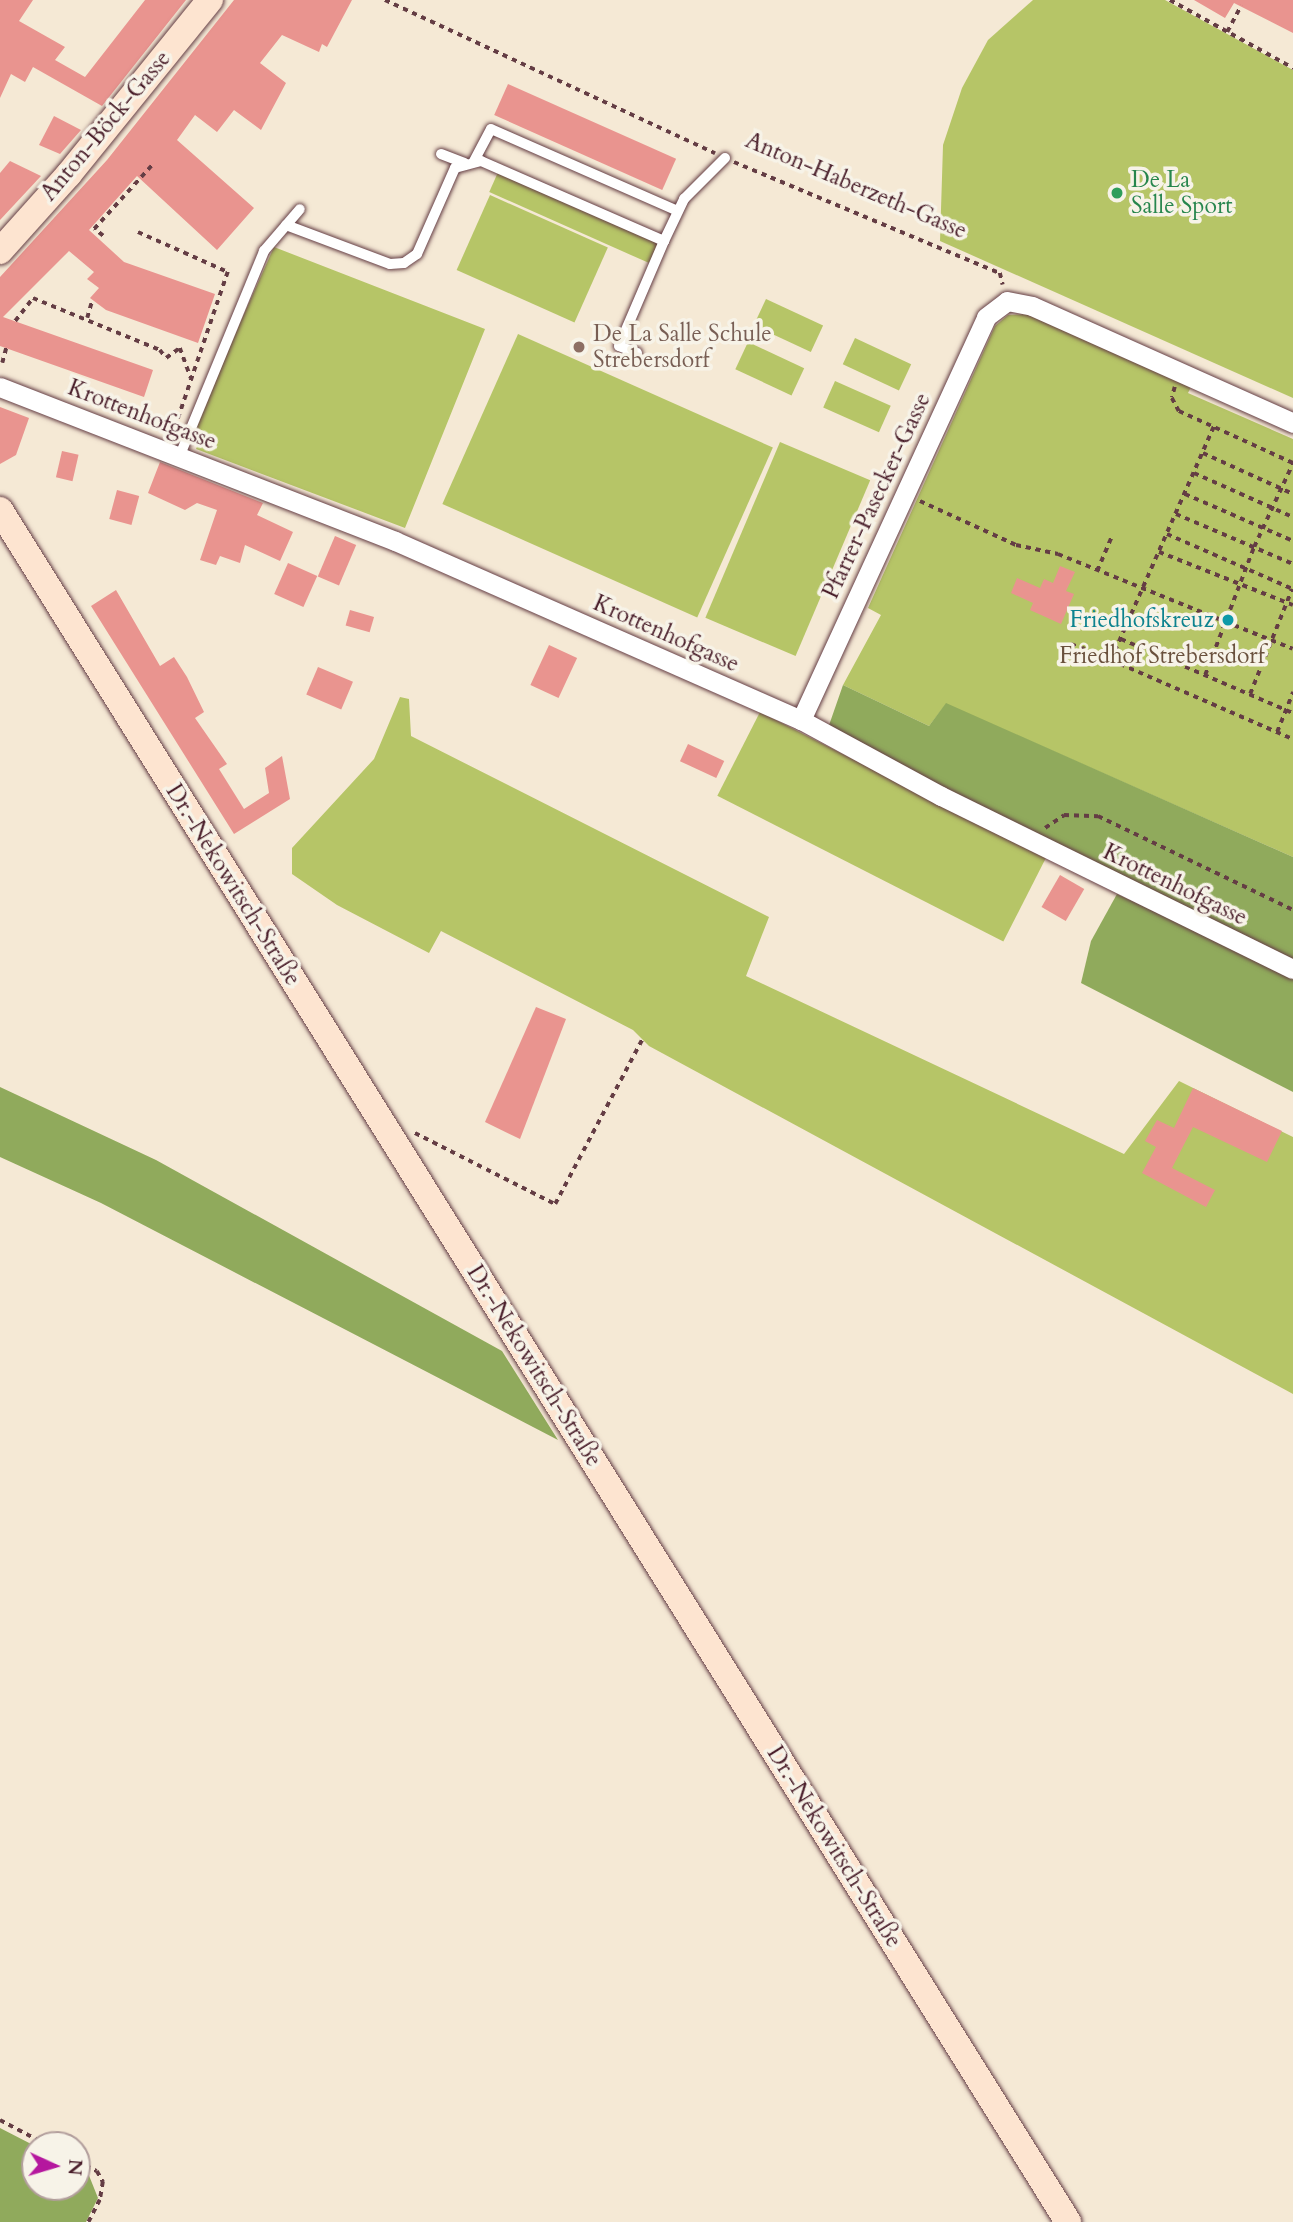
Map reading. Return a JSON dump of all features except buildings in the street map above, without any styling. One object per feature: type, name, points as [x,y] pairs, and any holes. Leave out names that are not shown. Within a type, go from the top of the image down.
[{"type":"main road","name":"Anton-Böck-Gasse","points":[[0,251],[69,174],[210,0]]},
{"type":"main road","name":"Dr.-Nekowitsch-Straße","points":[[0,510],[1068,2222]]},
{"type":"street","points":[[1007,301],[1032,306],[1293,423]]},
{"type":"street","name":"Pfarrer-Pasecker-Gasse","points":[[801,720],[986,317],[1007,301]]},
{"type":"street","name":"Krottenhofgasse","points":[[0,387],[395,541],[801,720],[1036,843],[1293,969]]},
{"type":"lane","points":[[286,225],[390,264],[404,264],[417,254],[455,168],[469,162],[491,129],[678,211]]},
{"type":"lane","points":[[441,154],[469,162],[664,240]]},
{"type":"lane","points":[[637,353],[619,346],[664,240],[678,211],[725,158]]},
{"type":"lane","points":[[180,455],[264,251],[300,209]]},
{"type":"path","name":"Anton-Haberzeth-Gasse","points":[[385,0],[725,158],[1000,273],[1007,301]]},
{"type":"path","points":[[1170,0],[1293,68]]},
{"type":"path","points":[[1227,32],[1241,6]]},
{"type":"path","points":[[103,236],[94,229],[153,164]]},
{"type":"path","points":[[138,232],[228,272],[176,425]]},
{"type":"path","points":[[15,321],[33,298],[87,318],[105,331],[160,350],[166,358],[180,348],[191,380]]},
{"type":"path","points":[[87,318],[92,301]]},
{"type":"path","points":[[2,363],[6,348]]},
{"type":"path","points":[[1178,372],[1172,398],[1179,411],[1293,463],[1254,547],[1205,675]]},
{"type":"path","points":[[1111,660],[1214,427]]},
{"type":"path","points":[[1203,453],[1293,494]]},
{"type":"path","points":[[1194,473],[1293,517]]},
{"type":"path","points":[[905,494],[1016,545],[1058,554],[1293,649]]},
{"type":"path","points":[[1185,494],[1293,541]]},
{"type":"path","points":[[1176,514],[1293,564]]},
{"type":"path","points":[[1167,534],[1293,589],[1290,604],[1250,694]]},
{"type":"path","points":[[1097,571],[1111,538]]},
{"type":"path","points":[[1159,552],[1290,604]]},
{"type":"path","points":[[1121,639],[1293,713]]},
{"type":"path","points":[[1071,644],[1293,739]]},
{"type":"path","points":[[1277,732],[1293,692]]},
{"type":"path","points":[[1036,843],[1059,817],[1098,816],[1293,910]]},
{"type":"path","points":[[411,1130],[555,1204],[643,1038]]},
{"type":"path","points":[[0,2120],[21,2131]]},
{"type":"path","points":[[89,2222],[100,2200],[103,2182],[97,2171],[91,2168]]},
{"type":"green space","name":"De La Salle Sport","points":[[1033,0],[1165,0],[1293,70],[1293,398],[940,241],[943,145],[962,88],[988,40]]},
{"type":"green space","points":[[499,170],[659,241],[649,263],[489,192]]},
{"type":"green space","points":[[490,195],[608,247],[574,322],[457,270]]},
{"type":"green space","points":[[274,247],[485,329],[405,528],[196,449],[203,431],[194,426]]},
{"type":"green space","points":[[766,299],[823,326],[811,352],[754,325]]},
{"type":"green space","name":"Friedhof Strebersdorf","points":[[1030,314],[1192,385],[1188,393],[1293,439],[1293,857],[946,704],[929,726],[843,685],[881,615],[868,608],[995,326],[1008,315]]},
{"type":"green space","points":[[518,334],[773,447],[697,617],[442,504]]},
{"type":"green space","points":[[855,338],[911,364],[899,390],[843,364]]},
{"type":"green space","points":[[748,342],[804,368],[792,395],[735,369]]},
{"type":"green space","points":[[835,381],[891,406],[879,432],[823,407]]},
{"type":"green space","points":[[780,442],[870,480],[796,656],[705,618]]},
{"type":"green space","points":[[843,685],[929,726],[946,703],[1293,857],[1293,959],[827,731]]},
{"type":"green space","points":[[400,697],[409,699],[411,736],[769,917],[746,976],[1124,1154],[1179,1081],[1293,1137],[1293,1394],[649,1046],[633,1030],[441,931],[429,953],[337,905],[292,874],[292,848],[374,759]]},
{"type":"green space","points":[[760,712],[1046,858],[1003,941],[717,796]]},
{"type":"green space","points":[[1117,894],[1293,976],[1293,1092],[1081,983],[1091,941]]},
{"type":"green space","points":[[0,1087],[156,1160],[502,1351],[558,1440],[101,1203],[0,1157]]},
{"type":"green space","points":[[0,2128],[21,2139],[21,2201],[91,2201],[91,2180],[98,2198],[86,2222],[0,2222]]},
{"type":"place","name":"De La Salle Sport","points":[[1117,193]]},
{"type":"place","name":"De La Salle Schule Strebersdorf","points":[[579,347]]},
{"type":"place","name":"Friedhofskreuz","points":[[1228,620]]}]
